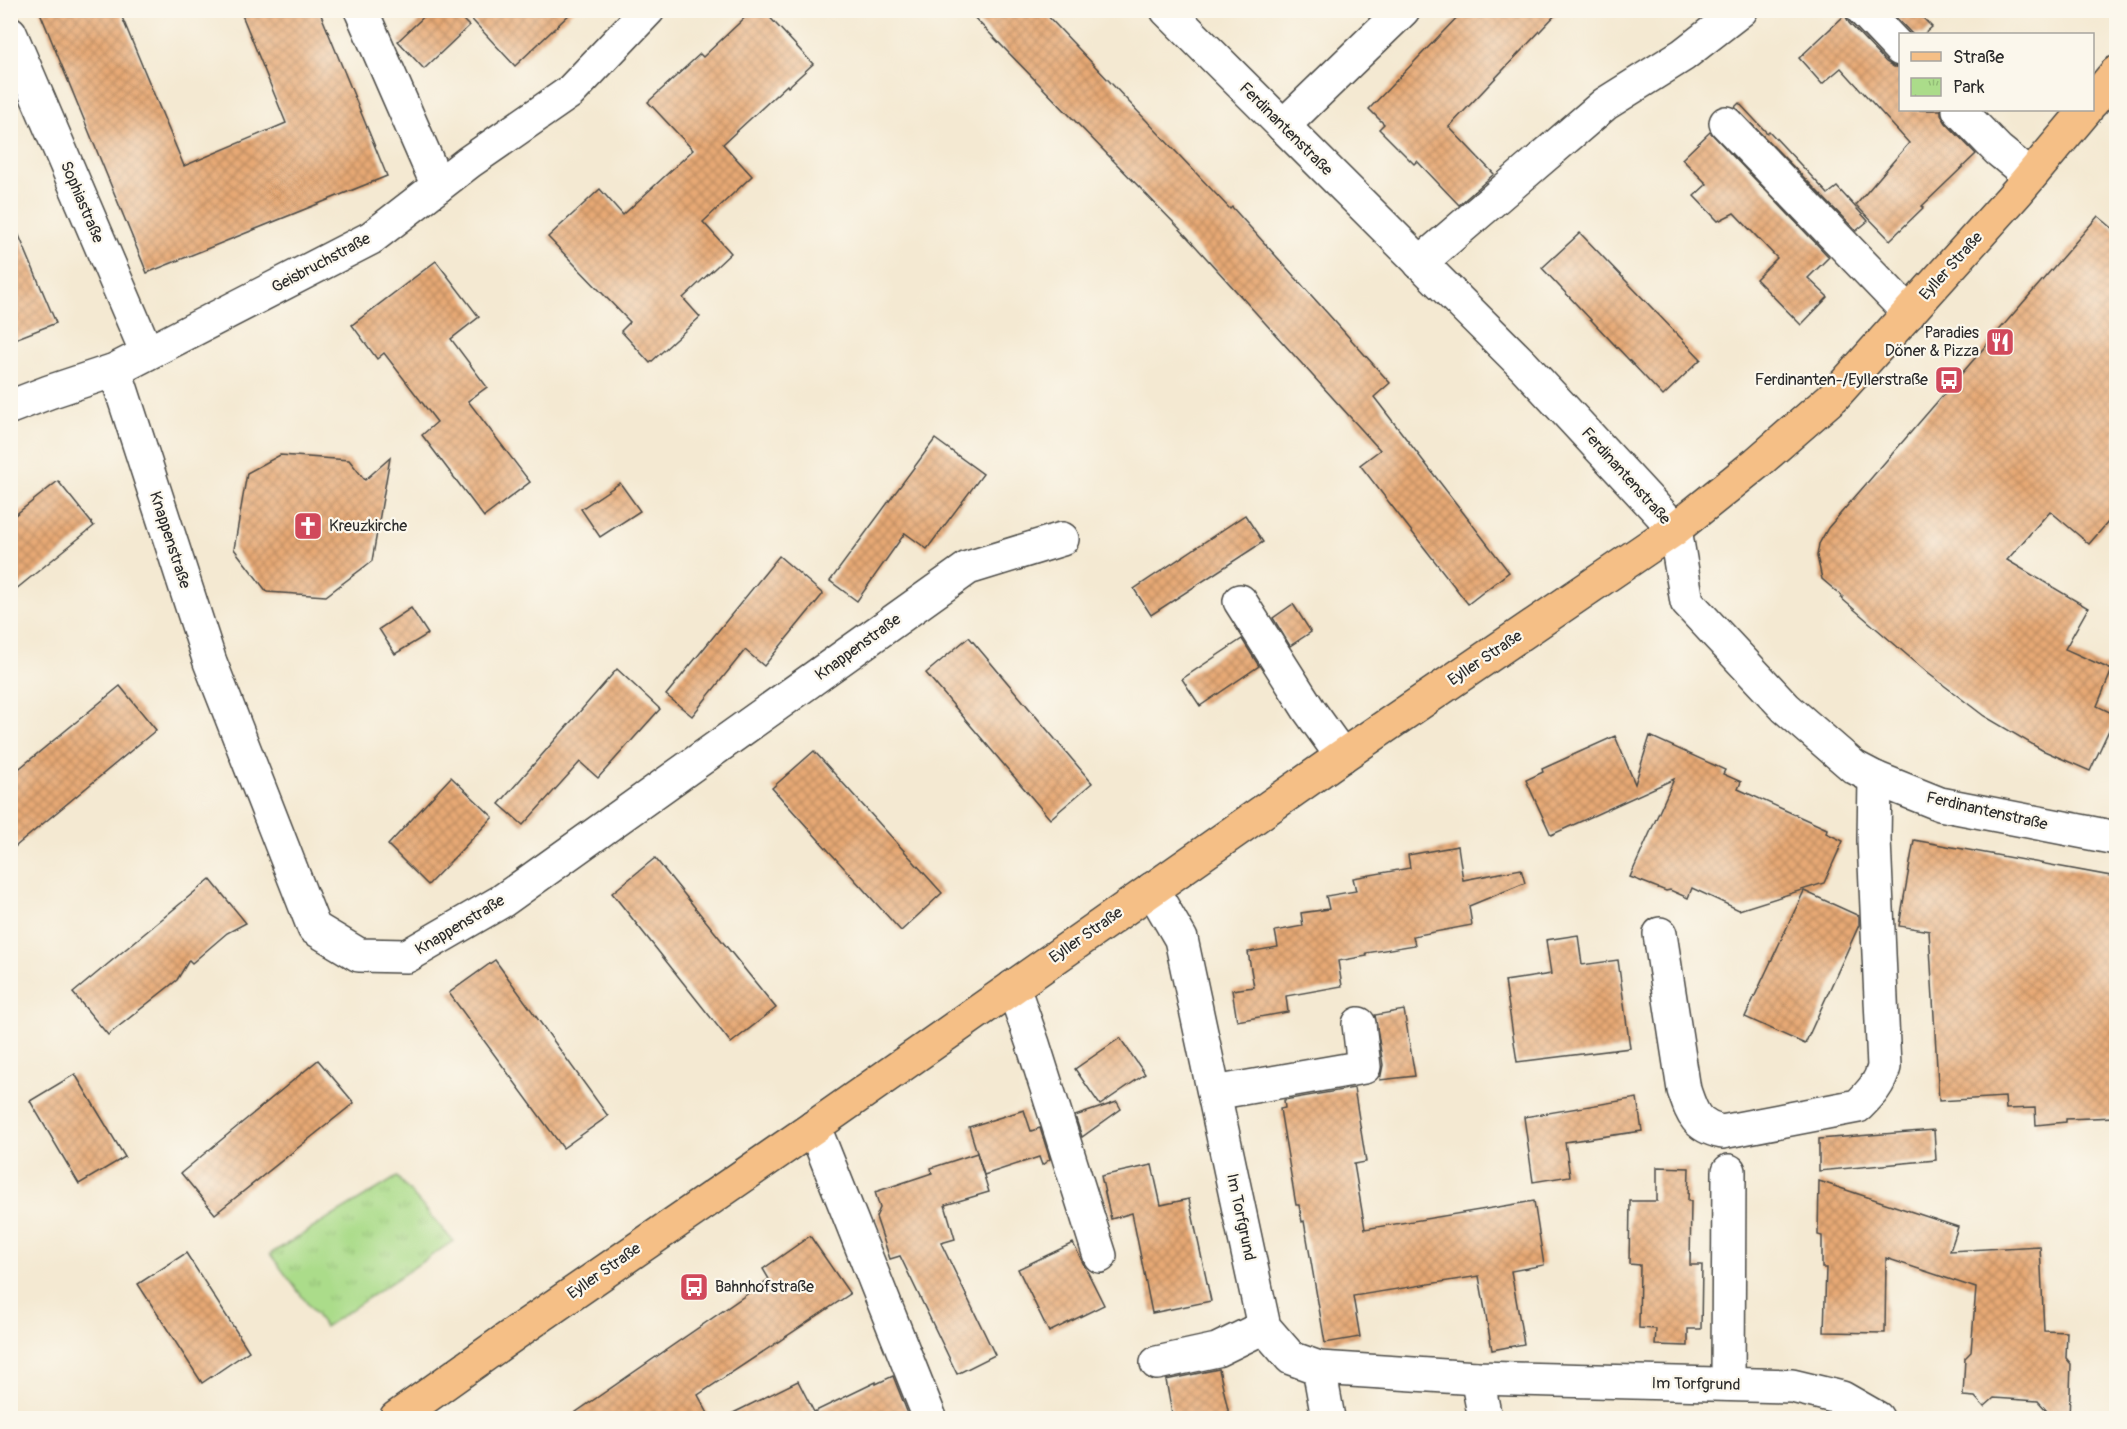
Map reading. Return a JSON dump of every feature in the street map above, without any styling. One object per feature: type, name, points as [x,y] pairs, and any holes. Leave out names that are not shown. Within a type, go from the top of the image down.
[{"type":"main road","points":[[2094,100],[2116,73]]},
{"type":"main road","name":"Eyller Straße","points":[[401,1417],[517,1332],[814,1127],[1342,756],[1675,529],[1758,464],[1834,396],[1909,314],[2085,111]]},
{"type":"street","points":[[361,10],[438,186]]},
{"type":"street","name":"Geisbruchstraße","points":[[10,407],[115,370],[371,238],[438,186],[570,92],[648,10]]},
{"type":"street","name":"Ferdinantenstraße","points":[[1167,10],[1561,404],[1675,529],[1687,602],[1786,708],[1854,767],[1875,778],[1940,804],[2116,838]]},
{"type":"street","points":[[1283,126],[1403,10]]},
{"type":"street","points":[[1420,263],[1605,104],[1683,55],[1741,10]]},
{"type":"street","points":[[1863,10],[1899,48]]},
{"type":"street","name":"Sophiastraße","points":[[13,45],[147,353]]},
{"type":"street","points":[[1960,111],[1998,150],[2030,176]]},
{"type":"street","points":[[1726,123],[1909,314]]},
{"type":"street","name":"Knappenstraße","points":[[115,370],[210,662],[314,928],[359,955],[407,956],[483,913],[968,568],[1062,539]]},
{"type":"street","points":[[1240,601],[1309,710],[1342,756]]},
{"type":"street","points":[[1660,934],[1684,1090],[1692,1113],[1702,1126],[1722,1132],[1858,1106],[1881,1080],[1884,1067],[1874,840],[1875,778]]},
{"type":"street","name":"Im Torfgrund","points":[[1152,889],[1181,939],[1264,1327],[1291,1358],[1319,1368],[1477,1378],[1792,1386],[1841,1408],[1877,1419]]},
{"type":"street","points":[[1013,987],[1034,1044],[1100,1256]]},
{"type":"street","points":[[1214,1093],[1364,1067],[1359,1024]]},
{"type":"street","points":[[814,1127],[930,1419]]},
{"type":"street","points":[[1728,1384],[1729,1171]]},
{"type":"street","points":[[1157,1363],[1217,1350],[1264,1327]]},
{"type":"street","points":[[1319,1368],[1328,1419]]},
{"type":"street","points":[[1477,1378],[1485,1419]]},
{"type":"green space","points":[[397,1177],[453,1241],[325,1327],[270,1254]]},
{"type":"building","points":[[39,10],[119,10],[184,166],[286,123],[240,10],[319,10],[387,176],[147,273]]},
{"type":"building","points":[[431,10],[453,10],[469,26],[424,69],[398,41]]},
{"type":"building","points":[[463,10],[574,10],[515,66]]},
{"type":"building","points":[[753,10],[763,10],[813,64],[723,144],[752,176],[703,222],[731,253],[683,298],[700,317],[650,363],[621,331],[630,322],[548,237],[600,189],[623,215],[693,150],[648,102],[700,54],[703,57]]},
{"type":"building","points":[[967,10],[1042,10],[1230,209],[1232,207],[1390,383],[1374,397],[1509,572],[1468,604],[1360,465],[1380,450],[1179,228]]},
{"type":"building","points":[[1464,10],[1560,10],[1449,127],[1494,174],[1459,205],[1417,161],[1414,164],[1379,129],[1384,124],[1369,109]]},
{"type":"building","points":[[1889,10],[1915,10],[1932,27],[1925,33],[1911,33]]},
{"type":"building","points":[[1845,15],[1849,23],[1886,62],[1899,67],[1899,111],[1941,111],[1946,123],[1976,154],[1890,240],[1856,205],[1909,143],[1841,68],[1822,84],[1799,58]]},
{"type":"building","points":[[1739,103],[1767,133],[1769,131],[1828,194],[1837,187],[1868,221],[1856,231],[1735,107]]},
{"type":"building","points":[[1710,132],[1829,257],[1808,278],[1828,297],[1801,325],[1756,279],[1777,258],[1734,213],[1718,221],[1694,196],[1707,184],[1682,159]]},
{"type":"building","points":[[10,214],[56,323],[10,341]]},
{"type":"building","points":[[2098,216],[2116,231],[2116,513],[2089,544],[2050,511],[2007,560],[2088,608],[2065,649],[2112,670],[2097,706],[2116,715],[2090,771],[2042,750],[1984,716],[1929,674],[1822,579],[1817,556],[1819,544],[1828,528]]},
{"type":"building","points":[[1580,233],[1701,359],[1663,396],[1542,268]]},
{"type":"building","points":[[436,261],[479,317],[451,339],[487,387],[468,401],[530,482],[484,517],[422,435],[437,422],[384,353],[377,359],[352,325]]},
{"type":"building","points":[[935,439],[983,474],[927,549],[905,533],[857,601],[830,581]]},
{"type":"building","name":"Kreuzkirche","points":[[280,455],[349,460],[365,480],[390,458],[372,561],[326,596],[267,592],[234,549],[247,473]]},
{"type":"building","points":[[58,481],[94,526],[10,594],[10,519]]},
{"type":"building","points":[[620,483],[640,511],[600,537],[581,509]]},
{"type":"building","points":[[1245,515],[1263,542],[1151,615],[1134,589]]},
{"type":"building","points":[[779,556],[823,594],[764,666],[745,650],[692,716],[666,695]]},
{"type":"building","points":[[1293,604],[1311,632],[1290,646],[1273,618]]},
{"type":"building","points":[[411,608],[428,634],[395,654],[379,629]]},
{"type":"building","points":[[969,637],[1092,783],[1050,819],[926,673]]},
{"type":"building","points":[[1242,639],[1259,666],[1200,706],[1182,679]]},
{"type":"building","points":[[617,669],[660,709],[598,778],[580,762],[523,825],[499,804]]},
{"type":"building","points":[[120,686],[156,730],[10,851],[10,776]]},
{"type":"building","points":[[1615,736],[1635,784],[1650,736],[1725,770],[1723,774],[1741,782],[1738,789],[1827,829],[1826,833],[1843,841],[1824,883],[1739,910],[1692,888],[1688,898],[1630,877],[1674,779],[1551,835],[1526,780],[1543,772],[1542,769]]},
{"type":"building","points":[[814,751],[942,893],[901,931],[772,788]]},
{"type":"building","points":[[451,777],[493,817],[428,885],[388,845]]},
{"type":"building","points":[[1914,840],[2116,877],[2116,1117],[2066,1119],[2066,1122],[2036,1125],[2035,1108],[2006,1109],[2005,1097],[1939,1101],[1929,931],[1899,926]]},
{"type":"building","points":[[1458,846],[1463,880],[1521,869],[1525,883],[1469,906],[1472,925],[1413,936],[1415,945],[1366,953],[1367,956],[1338,961],[1342,986],[1286,996],[1288,1012],[1237,1021],[1232,990],[1254,987],[1248,952],[1278,947],[1275,931],[1303,926],[1301,913],[1329,909],[1326,896],[1356,891],[1353,878],[1410,868],[1408,855]]},
{"type":"building","points":[[655,858],[776,1008],[731,1043],[612,893]]},
{"type":"building","points":[[210,879],[246,923],[227,933],[192,963],[189,960],[177,980],[108,1035],[73,993]]},
{"type":"building","points":[[1804,891],[1859,916],[1859,925],[1805,1044],[1745,1017]]},
{"type":"building","points":[[1578,935],[1582,965],[1618,960],[1630,1048],[1517,1062],[1505,981],[1551,974],[1546,940]]},
{"type":"building","points":[[495,960],[608,1116],[563,1148],[449,993]]},
{"type":"building","points":[[1404,1010],[1415,1076],[1380,1080],[1383,1065],[1375,1015]]},
{"type":"building","points":[[1120,1038],[1145,1074],[1100,1105],[1075,1069]]},
{"type":"building","points":[[318,1060],[354,1103],[215,1214],[181,1173]]},
{"type":"building","points":[[75,1074],[125,1157],[79,1184],[30,1101]]},
{"type":"building","points":[[1354,1088],[1366,1162],[1354,1164],[1365,1229],[1534,1201],[1544,1265],[1511,1271],[1524,1344],[1492,1350],[1479,1276],[1353,1296],[1360,1337],[1325,1343],[1304,1221],[1302,1222],[1299,1205],[1296,1205],[1280,1109],[1285,1108],[1284,1100]]},
{"type":"building","points":[[1637,1098],[1642,1131],[1565,1142],[1570,1176],[1533,1182],[1524,1117]]},
{"type":"building","points":[[1117,1102],[1121,1109],[1082,1137],[1075,1116]]},
{"type":"building","points":[[1024,1110],[1031,1131],[1040,1128],[1050,1159],[1042,1165],[1039,1157],[984,1175],[969,1127]]},
{"type":"building","points":[[1934,1130],[1936,1160],[1819,1171],[1819,1139]]},
{"type":"building","points":[[977,1153],[989,1192],[945,1205],[955,1239],[941,1243],[995,1355],[957,1374],[900,1256],[890,1259],[876,1217],[880,1208],[875,1192],[932,1173],[931,1168]]},
{"type":"building","points":[[1152,1165],[1161,1205],[1189,1199],[1211,1301],[1152,1313],[1132,1213],[1111,1219],[1101,1176]]},
{"type":"building","points":[[1657,1167],[1689,1168],[1690,1265],[1702,1265],[1701,1329],[1688,1329],[1688,1346],[1655,1345],[1656,1329],[1639,1328],[1640,1265],[1629,1264],[1630,1201],[1657,1201]]},
{"type":"building","points":[[1819,1181],[1958,1227],[1950,1251],[2040,1246],[2044,1331],[2067,1332],[2066,1358],[2071,1364],[2069,1419],[2054,1419],[2038,1401],[1994,1398],[1984,1407],[1975,1397],[1963,1396],[1965,1358],[1971,1352],[1976,1288],[1886,1258],[1885,1333],[1824,1332],[1826,1268],[1822,1268],[1822,1236],[1818,1235]]},
{"type":"building","points":[[810,1236],[850,1294],[698,1395],[711,1419],[566,1419],[769,1279],[763,1269]]},
{"type":"building","points":[[1073,1243],[1104,1305],[1049,1332],[1018,1269]]},
{"type":"building","points":[[186,1253],[249,1351],[202,1383],[138,1284]]},
{"type":"building","points":[[1219,1369],[1230,1419],[1173,1419],[1166,1380]]},
{"type":"building","points":[[893,1376],[910,1419],[721,1419],[798,1381],[814,1412]]},
{"type":"place","name":"Paradies Döner & Pizza","points":[[2000,342]]},
{"type":"place","name":"Ferdinanten-/Eyllerstraße","points":[[1949,380]]},
{"type":"place","name":"Kreuzkirche","points":[[308,526]]},
{"type":"place","name":"Bahnhofstraße","points":[[694,1287]]}]
